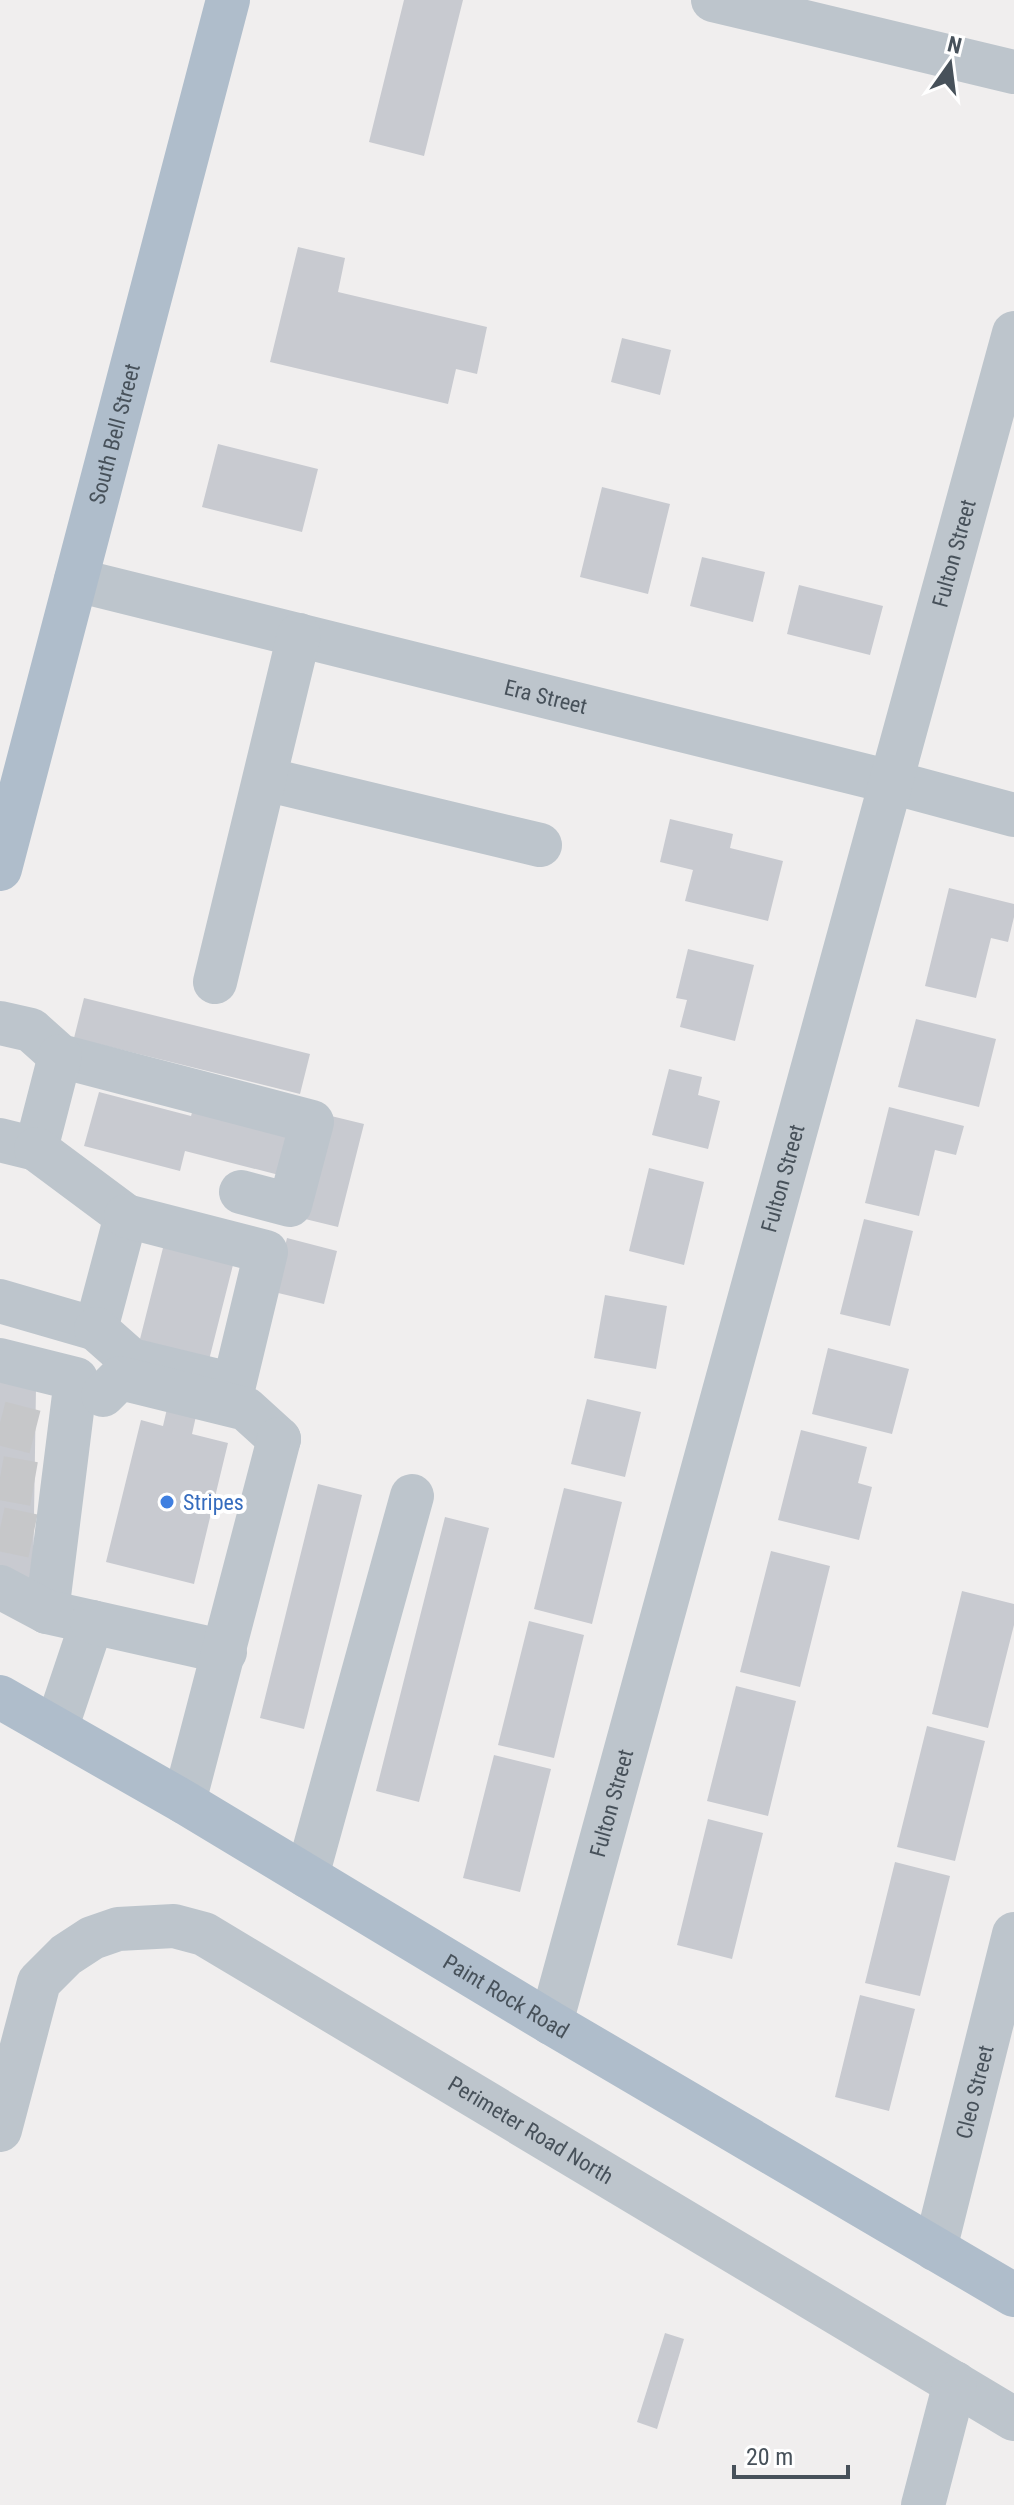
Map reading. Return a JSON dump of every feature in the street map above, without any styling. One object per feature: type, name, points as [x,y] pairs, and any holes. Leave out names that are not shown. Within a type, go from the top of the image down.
[{"type":"main road","name":"South Bell Street","points":[[0,869],[228,0]]},
{"type":"main road","name":"Paint Rock Road","points":[[0,1697],[184,1802],[551,2023],[1014,2295]]},
{"type":"street","points":[[713,0],[1014,72]]},
{"type":"street","name":"Fulton Street","points":[[551,2023],[1013,343]]},
{"type":"street","name":"Era Street","points":[[76,580],[1014,815]]},
{"type":"street","points":[[215,982],[299,635]]},
{"type":"street","points":[[265,779],[540,845]]},
{"type":"street","points":[[0,1023],[31,1030],[60,1056],[312,1122],[290,1205],[241,1192]]},
{"type":"street","points":[[0,1301],[96,1329],[131,1360],[234,1385],[266,1252],[126,1216],[18,1145],[60,1056]]},
{"type":"street","points":[[96,1329],[126,1216]]},
{"type":"street","points":[[0,1360],[76,1379],[89,1392],[279,1439]]},
{"type":"street","points":[[47,1612],[44,1538],[52,1435],[89,1392],[120,1378],[246,1409],[279,1439]]},
{"type":"street","points":[[184,1802],[279,1439]]},
{"type":"street","points":[[307,1876],[412,1496]]},
{"type":"street","points":[[0,1587],[47,1612],[225,1652]]},
{"type":"street","points":[[56,1729],[92,1622]]},
{"type":"street","name":"Perimeter Road North","points":[[0,2130],[39,1982],[66,1955],[92,1938],[118,1929],[174,1926],[204,1934],[1014,2419]]},
{"type":"street","name":"Cleo Street","points":[[935,2249],[1014,1934]]},
{"type":"street","points":[[923,2505],[955,2383]]},
{"type":"building","points":[[404,0],[463,0],[424,156],[369,142]]},
{"type":"building","points":[[298,247],[345,258],[338,292],[487,327],[477,374],[456,369],[448,404],[270,362]]},
{"type":"building","points":[[622,338],[671,350],[660,395],[611,382]]},
{"type":"building","points":[[218,444],[318,469],[302,532],[202,507]]},
{"type":"building","points":[[602,487],[670,504],[648,594],[580,577]]},
{"type":"building","points":[[702,557],[765,572],[753,622],[690,606]]},
{"type":"building","points":[[799,585],[883,606],[870,655],[787,634]]},
{"type":"building","points":[[670,819],[733,834],[730,848],[783,861],[768,921],[685,901],[693,870],[660,862]]},
{"type":"building","points":[[949,888],[1014,904],[1008,942],[991,938],[976,998],[925,986]]},
{"type":"building","points":[[688,949],[754,965],[735,1041],[680,1027],[687,1000],[676,998]]},
{"type":"building","points":[[84,998],[310,1054],[300,1094],[74,1038]]},
{"type":"building","points":[[916,1019],[996,1039],[979,1107],[898,1087]]},
{"type":"building","points":[[669,1069],[702,1077],[698,1095],[720,1101],[708,1149],[652,1135]]},
{"type":"building","points":[[99,1092],[191,1116],[194,1106],[291,1131],[279,1175],[185,1151],[180,1171],[84,1146]]},
{"type":"building","points":[[889,1107],[964,1126],[956,1155],[935,1150],[919,1216],[865,1203]]},
{"type":"building","points":[[327,1115],[364,1124],[338,1227],[301,1218]]},
{"type":"building","points":[[649,1168],[704,1182],[684,1265],[629,1251]]},
{"type":"building","points":[[864,1219],[913,1231],[890,1326],[840,1314]]},
{"type":"building","points":[[166,1236],[236,1253],[207,1368],[137,1351]]},
{"type":"building","points":[[287,1238],[337,1251],[324,1304],[274,1292]]},
{"type":"building","points":[[605,1295],[667,1306],[656,1369],[594,1358]]},
{"type":"building","points":[[828,1348],[909,1369],[892,1434],[812,1414]]},
{"type":"building","points":[[0,1380],[36,1387],[33,1581],[0,1572]]},
{"type":"building","points":[[587,1399],[641,1412],[625,1477],[571,1464]]},
{"type":"building","name":"Stripes","points":[[169,1400],[198,1407],[192,1434],[228,1443],[194,1584],[106,1562],[141,1420],[163,1426]]},
{"type":"building","points":[[801,1430],[867,1447],[858,1483],[872,1487],[859,1540],[778,1520]]},
{"type":"building","points":[[318,1484],[362,1495],[304,1729],[260,1718]]},
{"type":"building","points":[[564,1488],[622,1502],[592,1624],[534,1609]]},
{"type":"building","points":[[445,1517],[489,1528],[419,1802],[376,1791]]},
{"type":"building","points":[[771,1551],[830,1566],[800,1687],[740,1672]]},
{"type":"building","points":[[962,1591],[1014,1604],[1014,1625],[988,1728],[932,1714]]},
{"type":"building","points":[[529,1621],[584,1635],[554,1758],[498,1745]]},
{"type":"building","points":[[736,1686],[796,1701],[768,1816],[707,1801]]},
{"type":"building","points":[[927,1726],[985,1741],[955,1861],[897,1847]]},
{"type":"building","points":[[494,1755],[551,1769],[520,1892],[463,1878]]},
{"type":"building","points":[[708,1819],[763,1833],[732,1959],[677,1945]]},
{"type":"building","points":[[895,1862],[950,1876],[920,1996],[865,1983]]},
{"type":"building","points":[[860,1995],[915,2009],[889,2111],[835,2097]]},
{"type":"building","points":[[665,2333],[684,2339],[657,2429],[637,2422]]},
{"type":"tunnel","points":[[0,1423],[35,1432]]},
{"type":"tunnel","points":[[0,1478],[34,1484]]},
{"type":"tunnel","points":[[0,1529],[33,1536]]},
{"type":"place","name":"Stripes","points":[[167,1502]]}]
